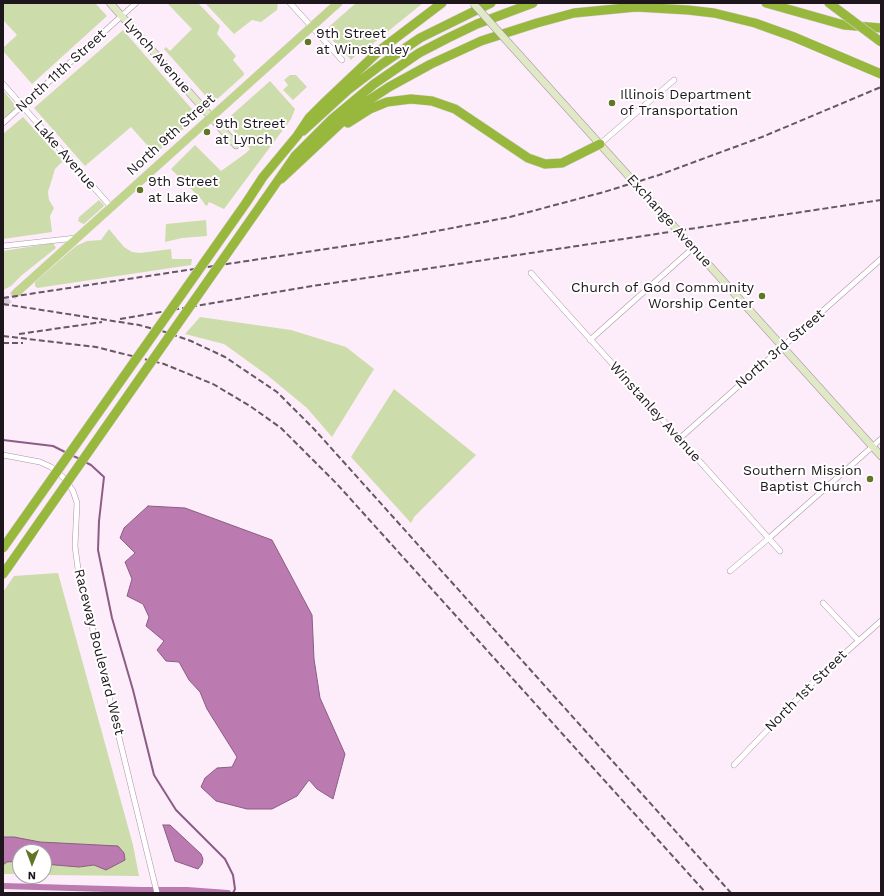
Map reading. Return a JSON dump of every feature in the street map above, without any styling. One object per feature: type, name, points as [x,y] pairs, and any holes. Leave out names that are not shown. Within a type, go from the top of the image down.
[{"type":"highway","points":[[380,50],[393,33],[431,3]]},
{"type":"highway","points":[[3,548],[263,178],[317,110],[380,50],[442,3]]},
{"type":"highway","points":[[297,136],[314,123],[348,90],[388,59],[420,38],[491,3]]},
{"type":"highway","points":[[5,571],[280,179],[289,163],[309,141],[361,94],[419,53],[477,24],[501,9],[517,3]]},
{"type":"highway","points":[[477,24],[534,3]]},
{"type":"highway","points":[[766,3],[844,25],[881,28]]},
{"type":"highway","points":[[829,3],[881,42]]},
{"type":"highway","points":[[280,179],[295,168],[329,132],[357,108],[383,91],[431,64],[481,41],[574,13],[636,7],[680,9],[714,13],[755,23],[881,74]]},
{"type":"highway","points":[[329,132],[338,130],[370,109],[388,102],[411,99],[432,101],[455,109],[528,158],[546,164],[562,162],[600,144]]},
{"type":"main road","name":"North 9th Street","points":[[16,293],[338,3]]},
{"type":"street","name":"Lynch Avenue","points":[[110,3],[236,145]]},
{"type":"street","name":"North 11th Street","points":[[3,123],[136,3]]},
{"type":"street","points":[[290,3],[342,60]]},
{"type":"street","name":"Exchange Avenue","points":[[473,3],[881,456]]},
{"type":"street","points":[[600,144],[674,80]]},
{"type":"street","name":"Lake Avenue","points":[[3,84],[111,207]]},
{"type":"street","points":[[3,246],[76,238]]},
{"type":"street","points":[[590,340],[693,248]]},
{"type":"street","name":"North 3rd Street","points":[[679,439],[881,260]]},
{"type":"street","name":"Winstanley Avenue","points":[[531,273],[768,539],[780,550]]},
{"type":"street","points":[[730,570],[768,539],[881,439]]},
{"type":"street","name":"Raceway Boulevard West","points":[[3,455],[40,462],[51,467],[64,478],[73,491],[77,503],[75,546],[78,569],[157,893]]},
{"type":"street","points":[[824,603],[858,640]]},
{"type":"street","name":"North 1st Street","points":[[734,765],[818,677],[881,621]]},
{"type":"green space","points":[[3,3],[95,3],[107,16],[32,84],[3,51],[3,48],[17,35],[3,20]]},
{"type":"green space","points":[[167,3],[198,3],[220,26],[217,34],[236,56],[233,60],[244,75],[214,102],[211,102],[164,49],[166,47],[170,51],[192,29]]},
{"type":"green space","points":[[205,3],[278,3],[277,10],[261,22],[252,20],[234,34]]},
{"type":"green space","points":[[356,3],[423,3],[351,60],[324,31]]},
{"type":"green space","points":[[123,30],[198,116],[155,154],[131,127],[85,166],[34,108]]},
{"type":"green space","points":[[290,75],[296,75],[307,87],[293,100],[283,90],[288,85],[284,80]]},
{"type":"green space","points":[[270,81],[295,109],[291,119],[224,209],[209,202],[207,206],[205,205],[202,200],[171,169],[195,145],[221,171],[246,153],[250,149],[225,121]]},
{"type":"green space","points":[[3,90],[14,104],[15,109],[3,119]]},
{"type":"green space","points":[[23,117],[63,161],[55,169],[48,192],[49,200],[54,208],[50,216],[52,232],[3,239],[3,134]]},
{"type":"green space","points":[[99,200],[104,205],[103,207],[84,224],[78,221],[79,217]]},
{"type":"green space","points":[[206,220],[207,236],[182,238],[165,242],[166,224]]},
{"type":"green space","points":[[109,229],[124,247],[132,252],[140,253],[171,249],[172,259],[192,259],[191,265],[37,288],[35,286],[35,282],[76,246],[87,241],[101,240]]},
{"type":"green space","points":[[53,243],[56,248],[22,275],[11,286],[3,290],[3,251]]},
{"type":"green space","points":[[200,317],[291,330],[346,347],[374,369],[332,437],[307,408],[267,375],[224,344],[185,334]]},
{"type":"green space","points":[[394,389],[476,455],[414,517],[411,523],[351,457]]},
{"type":"green space","points":[[58,573],[133,845],[139,876],[52,875],[52,844],[12,844],[12,874],[3,874],[3,592],[14,576]]},
{"type":"shaded area","points":[[148,506],[185,508],[272,540],[312,615],[314,659],[320,698],[345,754],[333,799],[317,789],[309,780],[297,796],[272,809],[247,809],[216,801],[201,787],[205,778],[217,768],[232,767],[237,757],[207,709],[200,692],[189,680],[179,662],[166,661],[157,650],[164,641],[146,626],[149,617],[143,604],[127,596],[132,579],[125,562],[135,553],[120,538],[124,528]]},
{"type":"shaded area","points":[[163,825],[170,825],[201,854],[203,859],[202,864],[198,869],[175,861]]},
{"type":"shaded area","points":[[3,837],[14,837],[40,842],[118,846],[124,853],[125,860],[106,870],[94,865],[79,867],[52,865],[52,844],[12,844],[12,862],[7,862],[3,865]]},
{"type":"waterway","points":[[3,440],[53,446],[67,453]]},
{"type":"waterway","points":[[71,455],[80,459]]},
{"type":"waterway","points":[[85,462],[91,465],[104,477],[99,521],[98,550],[112,618],[133,690],[154,775],[176,810],[225,859],[233,875],[235,889],[233,893]]},
{"type":"waterway","points":[[3,886],[187,890],[228,893]]},
{"type":"tunnel","points":[[3,304],[16,293]]},
{"type":"railway","points":[[3,298],[405,237],[510,217],[604,192],[659,175],[762,137],[881,87]]},
{"type":"railway","points":[[120,319],[306,287],[881,200]]},
{"type":"railway","points":[[3,304],[139,325],[165,332],[191,341],[225,357],[277,392],[314,429],[731,893]]},
{"type":"railway","points":[[19,334],[102,322]]},
{"type":"railway","points":[[3,336],[96,347],[164,364],[213,384],[250,406],[281,428],[337,484],[706,893]]},
{"type":"railway","points":[[3,343],[23,343]]},
{"type":"place","name":"9th Street at Winstanley","points":[[308,42]]},
{"type":"place","name":"Illinois Department of Transportation","points":[[612,103]]},
{"type":"place","name":"9th Street at Lynch","points":[[207,132]]},
{"type":"place","name":"9th Street at Lake","points":[[140,190]]},
{"type":"place","name":"Church of God Community Worship Center","points":[[762,296]]},
{"type":"place","name":"Southern Mission Baptist Church","points":[[870,479]]}]
